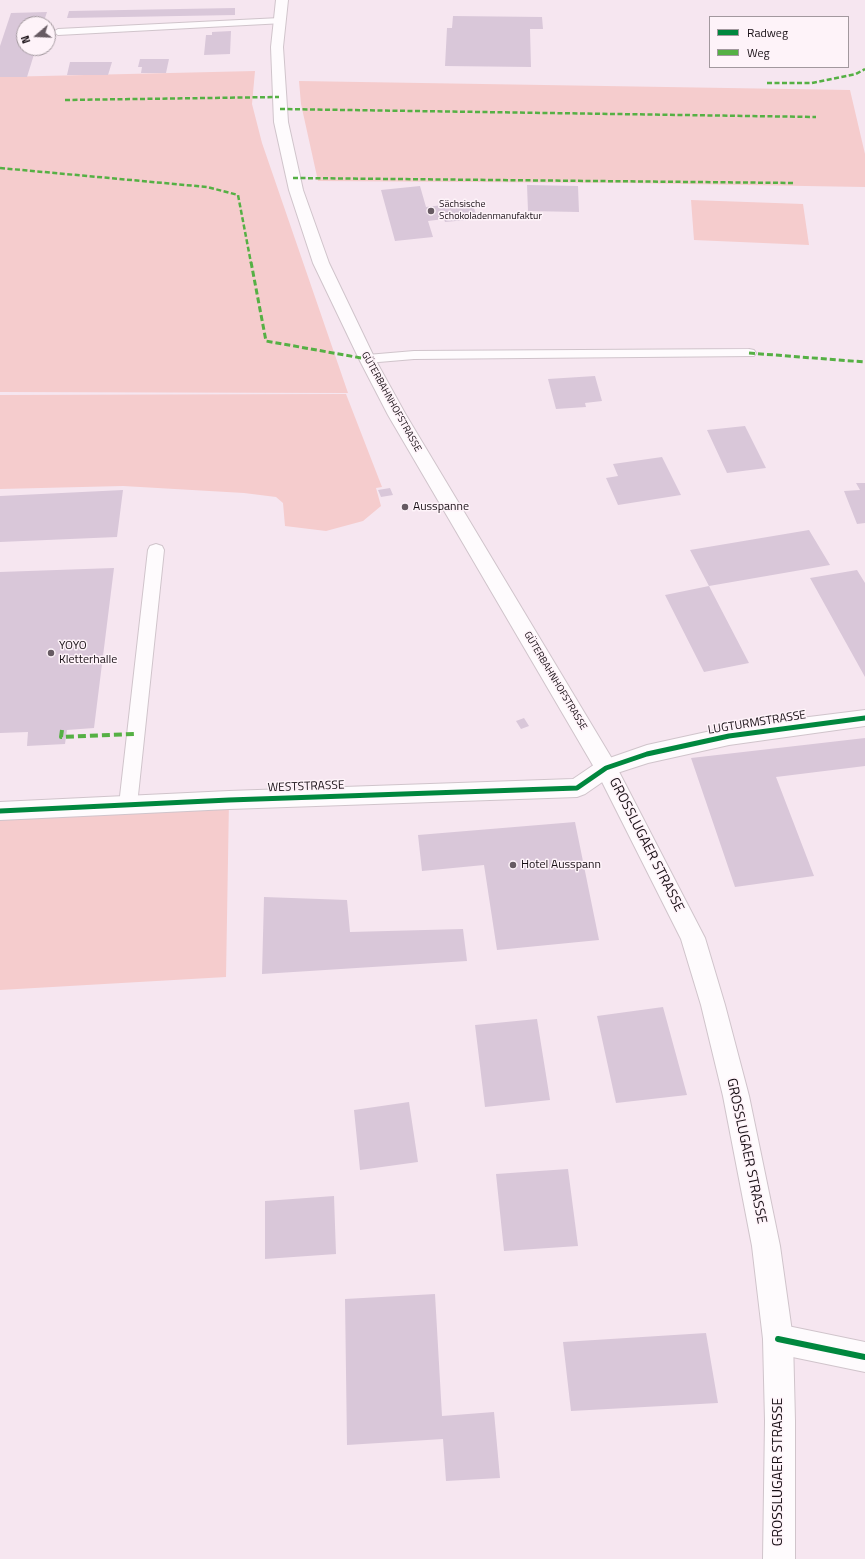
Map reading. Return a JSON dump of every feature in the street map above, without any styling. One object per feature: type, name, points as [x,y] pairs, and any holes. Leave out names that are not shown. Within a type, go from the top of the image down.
[{"type":"main road","name":"GÜTERBAHNHOFSTRASSE","points":[[282,0],[277,47],[280,122],[296,190],[321,263],[367,359],[397,415],[606,768]]},
{"type":"main road","name":"LUGTURMSTRASSE","points":[[606,768],[648,754],[729,736],[865,718]]},
{"type":"main road","name":"WESTSTRASSE","points":[[0,811],[576,788],[606,768]]},
{"type":"main road","name":"GROSSLUGAER STRASSE","points":[[606,768],[692,938],[713,1004],[736,1096],[766,1246],[778,1338],[780,1421],[779,1559]]},
{"type":"main road","points":[[778,1338],[865,1357]]},
{"type":"lane","points":[[58,32],[280,21]]},
{"type":"lane","points":[[367,359],[414,355],[749,353]]},
{"type":"lane","points":[[128,805],[156,550]]},
{"type":"shaded area","points":[[255,71],[252,104],[262,143],[348,393],[0,392],[0,77]]},
{"type":"shaded area","points":[[299,81],[850,90],[865,154],[865,187],[627,183],[318,181],[301,104]]},
{"type":"shaded area","points":[[691,200],[803,204],[809,245],[694,240]]},
{"type":"shaded area","points":[[346,394],[382,487],[376,488],[381,506],[363,521],[326,531],[285,526],[283,503],[276,497],[244,493],[123,486],[0,489],[0,395]]},
{"type":"shaded area","points":[[229,800],[226,977],[0,990],[0,804]]},
{"type":"building","points":[[235,8],[235,15],[67,18],[69,11]]},
{"type":"building","points":[[47,12],[46,16],[16,16],[16,56],[34,56],[27,77],[0,77],[0,46],[11,13]]},
{"type":"building","points":[[453,16],[542,17],[543,29],[530,29],[531,67],[445,66],[447,28],[452,28]]},
{"type":"building","points":[[231,31],[230,54],[204,55],[206,35],[212,35],[212,32]]},
{"type":"building","points":[[140,59],[169,59],[166,73],[141,73],[142,67],[138,67]]},
{"type":"building","points":[[70,62],[112,62],[108,75],[67,75]]},
{"type":"building","points":[[527,185],[578,186],[579,212],[528,211]]},
{"type":"building","name":"Sächsische Schokoladenmanufaktur","points":[[420,186],[426,207],[472,203],[478,219],[445,222],[444,219],[428,221],[433,237],[395,241],[381,190]]},
{"type":"building","points":[[595,376],[602,401],[585,403],[586,407],[556,409],[548,379]]},
{"type":"building","points":[[745,426],[766,468],[727,473],[707,430]]},
{"type":"building","points":[[662,457],[681,495],[618,505],[606,478],[618,476],[613,464]]},
{"type":"building","points":[[856,483],[865,483],[865,523],[857,524],[844,491],[860,490]]},
{"type":"building","points":[[390,488],[393,495],[381,497],[378,490]]},
{"type":"building","points":[[123,490],[117,537],[0,542],[0,496]]},
{"type":"building","points":[[809,530],[830,565],[709,586],[690,550]]},
{"type":"building","name":"YOYO Kletterhalle","points":[[114,568],[94,728],[67,730],[65,744],[27,746],[28,732],[0,733],[0,572]]},
{"type":"building","points":[[857,570],[865,583],[865,677],[810,578]]},
{"type":"building","points":[[709,586],[749,663],[704,672],[665,595]]},
{"type":"building","points":[[524,718],[529,726],[521,729],[516,721]]},
{"type":"building","points":[[865,738],[865,766],[776,777],[814,876],[735,887],[691,758]]},
{"type":"building","points":[[575,822],[599,940],[497,950],[484,865],[422,871],[418,835]]},
{"type":"building","points":[[264,897],[347,900],[350,932],[463,929],[467,961],[262,974]]},
{"type":"building","points":[[663,1007],[687,1095],[616,1103],[597,1016]]},
{"type":"building","points":[[537,1019],[550,1100],[485,1107],[475,1025]]},
{"type":"building","points":[[409,1102],[418,1162],[360,1170],[354,1110]]},
{"type":"building","points":[[568,1169],[578,1246],[504,1251],[496,1174]]},
{"type":"building","points":[[334,1196],[336,1254],[265,1259],[265,1201]]},
{"type":"building","points":[[435,1294],[442,1416],[494,1412],[500,1478],[446,1481],[443,1439],[347,1445],[345,1299]]},
{"type":"building","points":[[706,1333],[718,1403],[571,1411],[563,1342]]},
{"type":"marked path","points":[[767,83],[812,83],[856,74],[865,69]]},
{"type":"marked path","points":[[65,100],[279,97]]},
{"type":"marked path","points":[[280,109],[816,117]]},
{"type":"marked path","points":[[0,168],[207,187],[238,195],[266,341],[367,359]]},
{"type":"marked path","points":[[293,178],[794,183]]},
{"type":"marked path","points":[[749,353],[865,362]]},
{"type":"marked path","points":[[62,730],[61,737],[135,734]]},
{"type":"cycle path","points":[[0,811],[229,800],[577,788],[606,768],[647,754],[729,736],[865,718]]},
{"type":"cycle path","points":[[778,1339],[865,1357]]},
{"type":"place","name":"Sächsische Schokoladenmanufaktur","points":[[431,211]]},
{"type":"place","name":"Ausspanne","points":[[405,507]]},
{"type":"place","name":"YOYO Kletterhalle","points":[[51,653]]},
{"type":"place","name":"Hotel Ausspann","points":[[513,865]]}]
